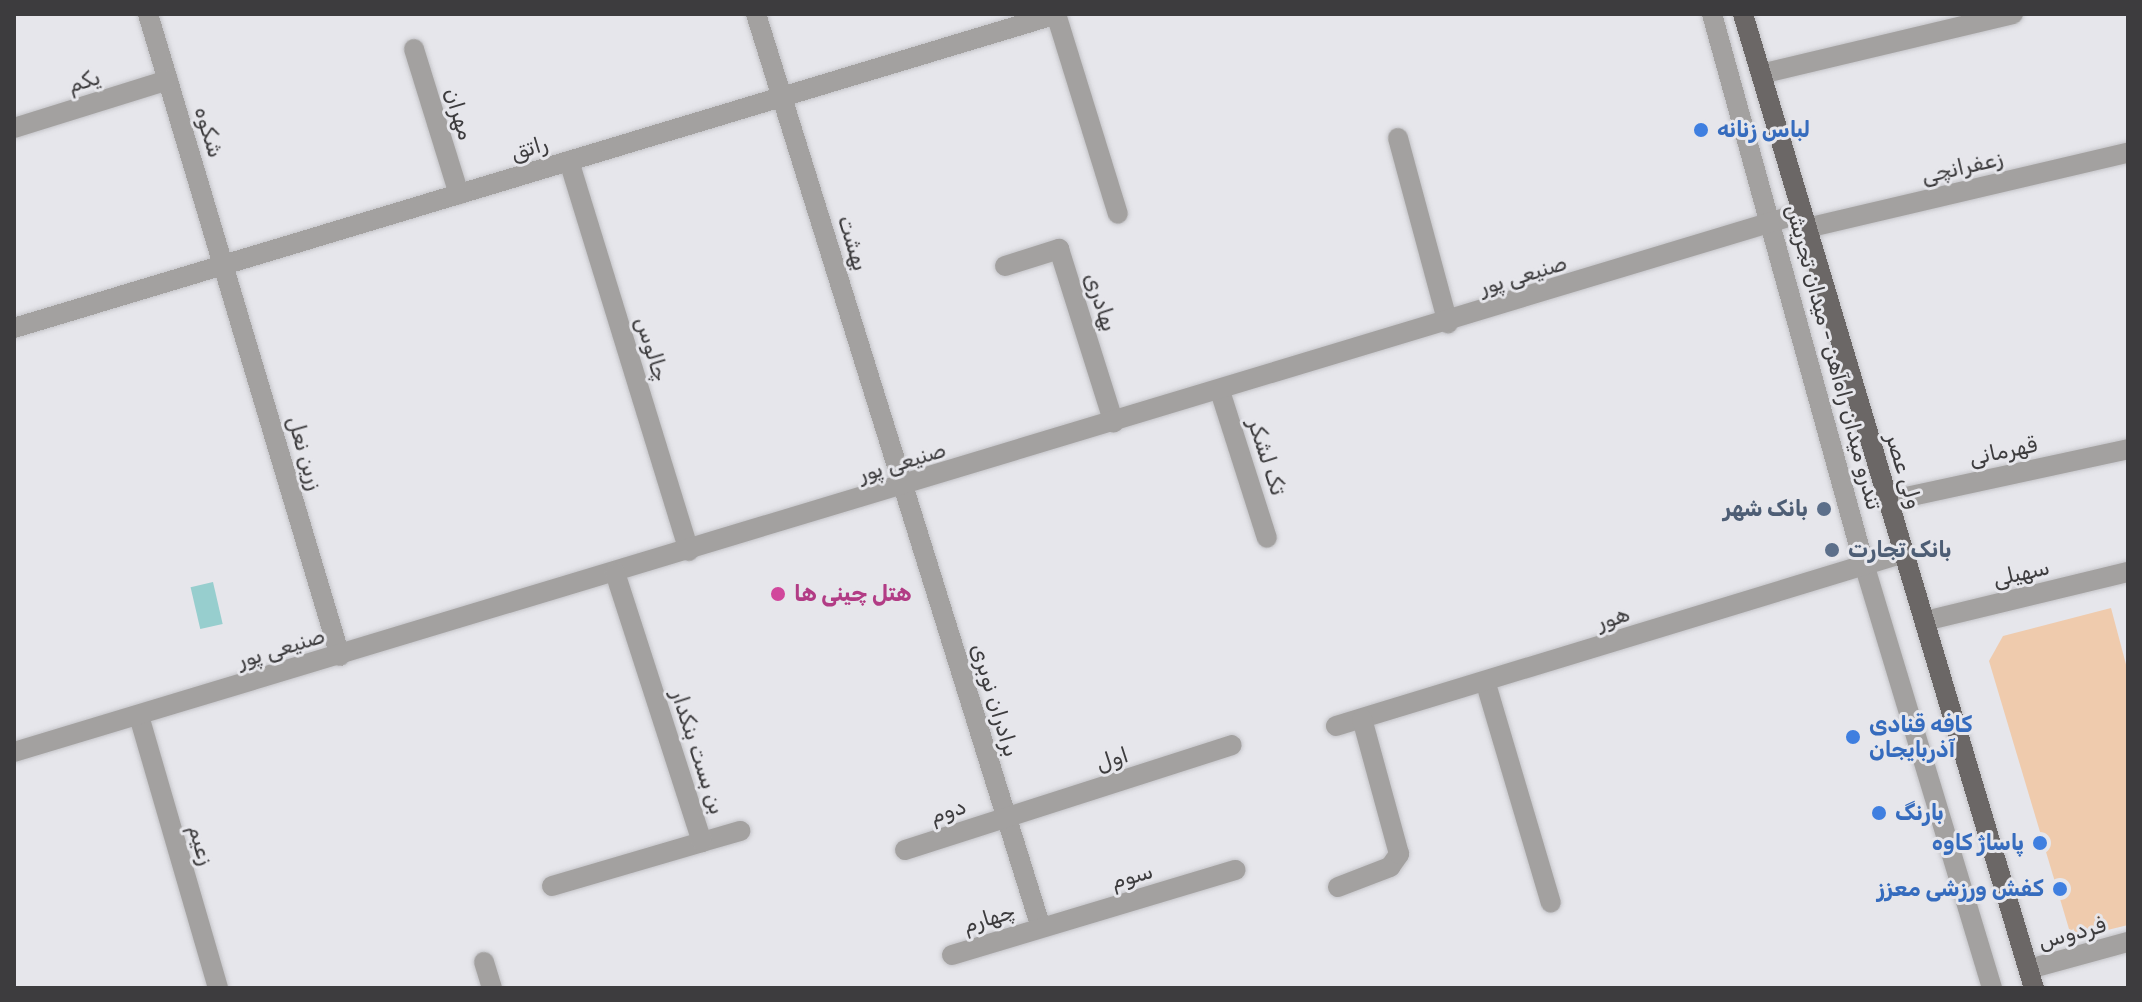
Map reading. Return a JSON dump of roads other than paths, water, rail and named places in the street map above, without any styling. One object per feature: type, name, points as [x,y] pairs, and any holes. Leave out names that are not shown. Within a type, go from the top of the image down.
[{"type":"main road","name":"ولی عصر","points":[[1743,14],[2032,979]]},
{"type":"street","name":"شکوه","points":[[148,14],[225,264]]},
{"type":"street","name":"بهشت","points":[[756,14],[903,487]]},
{"type":"street","name":"راتق","points":[[14,328],[1057,14]]},
{"type":"street","points":[[1057,14],[1118,214]]},
{"type":"street","name":"تندرو میدان راه‌آهن - میدان تجریش","points":[[1712,14],[1775,224],[1864,564],[1992,988]]},
{"type":"street","points":[[1761,74],[2013,14]]},
{"type":"street","name":"مهران","points":[[414,49],[459,194]]},
{"type":"street","name":"یکم","points":[[14,128],[168,80]]},
{"type":"street","points":[[1398,138],[1448,323]]},
{"type":"street","name":"زعفرانچی","points":[[1804,220],[2128,153]]},
{"type":"street","name":"چالوس","points":[[569,161],[689,551]]},
{"type":"street","name":"صنیعی پور","points":[[14,752],[1775,224],[1804,220]]},
{"type":"street","name":"بهادری","points":[[1005,266],[1059,249],[1114,423]]},
{"type":"street","name":"زرین نعل","points":[[225,264],[340,656]]},
{"type":"street","name":"تک لشکر","points":[[1220,391],[1267,538]]},
{"type":"street","name":"قهرمانی","points":[[1888,501],[2128,449]]},
{"type":"street","name":"برادران نوبری","points":[[903,487],[1041,928]]},
{"type":"street","name":"هور","points":[[1336,726],[1486,684],[1904,553]]},
{"type":"street","name":"سهیلی","points":[[1925,621],[2128,572]]},
{"type":"street","name":"بن بست بنکدار","points":[[552,886],[702,842],[615,573]]},
{"type":"street","points":[[1486,684],[1551,903]]},
{"type":"street","name":"زعیم","points":[[139,716],[218,988]]},
{"type":"street","points":[[1338,887],[1390,867],[1399,854],[1362,719]]},
{"type":"street","name":"اول","points":[[1006,817],[1232,745]]},
{"type":"street","name":"دوم","points":[[905,850],[1006,817]]},
{"type":"street","points":[[702,842],[740,831]]},
{"type":"street","name":"سوم","points":[[1041,928],[1236,870]]},
{"type":"street","name":"چهارم","points":[[952,955],[1041,928]]},
{"type":"street","name":"فردوس","points":[[2032,979],[2128,942]]},
{"type":"street","points":[[484,962],[492,988]]},
{"type":"water","points":[[213,582],[223,624],[200,629],[191,587]]},
{"type":"place","name":"لباس زنانه","points":[[1701,130]]},
{"type":"place","name":"بانک شهر","points":[[1824,509]]},
{"type":"place","name":"بانک تجارت","points":[[1832,550]]},
{"type":"place","name":"هتل چینی ها","points":[[778,594]]},
{"type":"place","name":"کافه قنادی آذربایجان","points":[[1853,737]]},
{"type":"place","name":"بارنگ","points":[[1879,813]]},
{"type":"place","name":"پاساژ کاوه","points":[[2040,843]]},
{"type":"place","name":"کفش ورزشی معزز","points":[[2060,889]]}]
